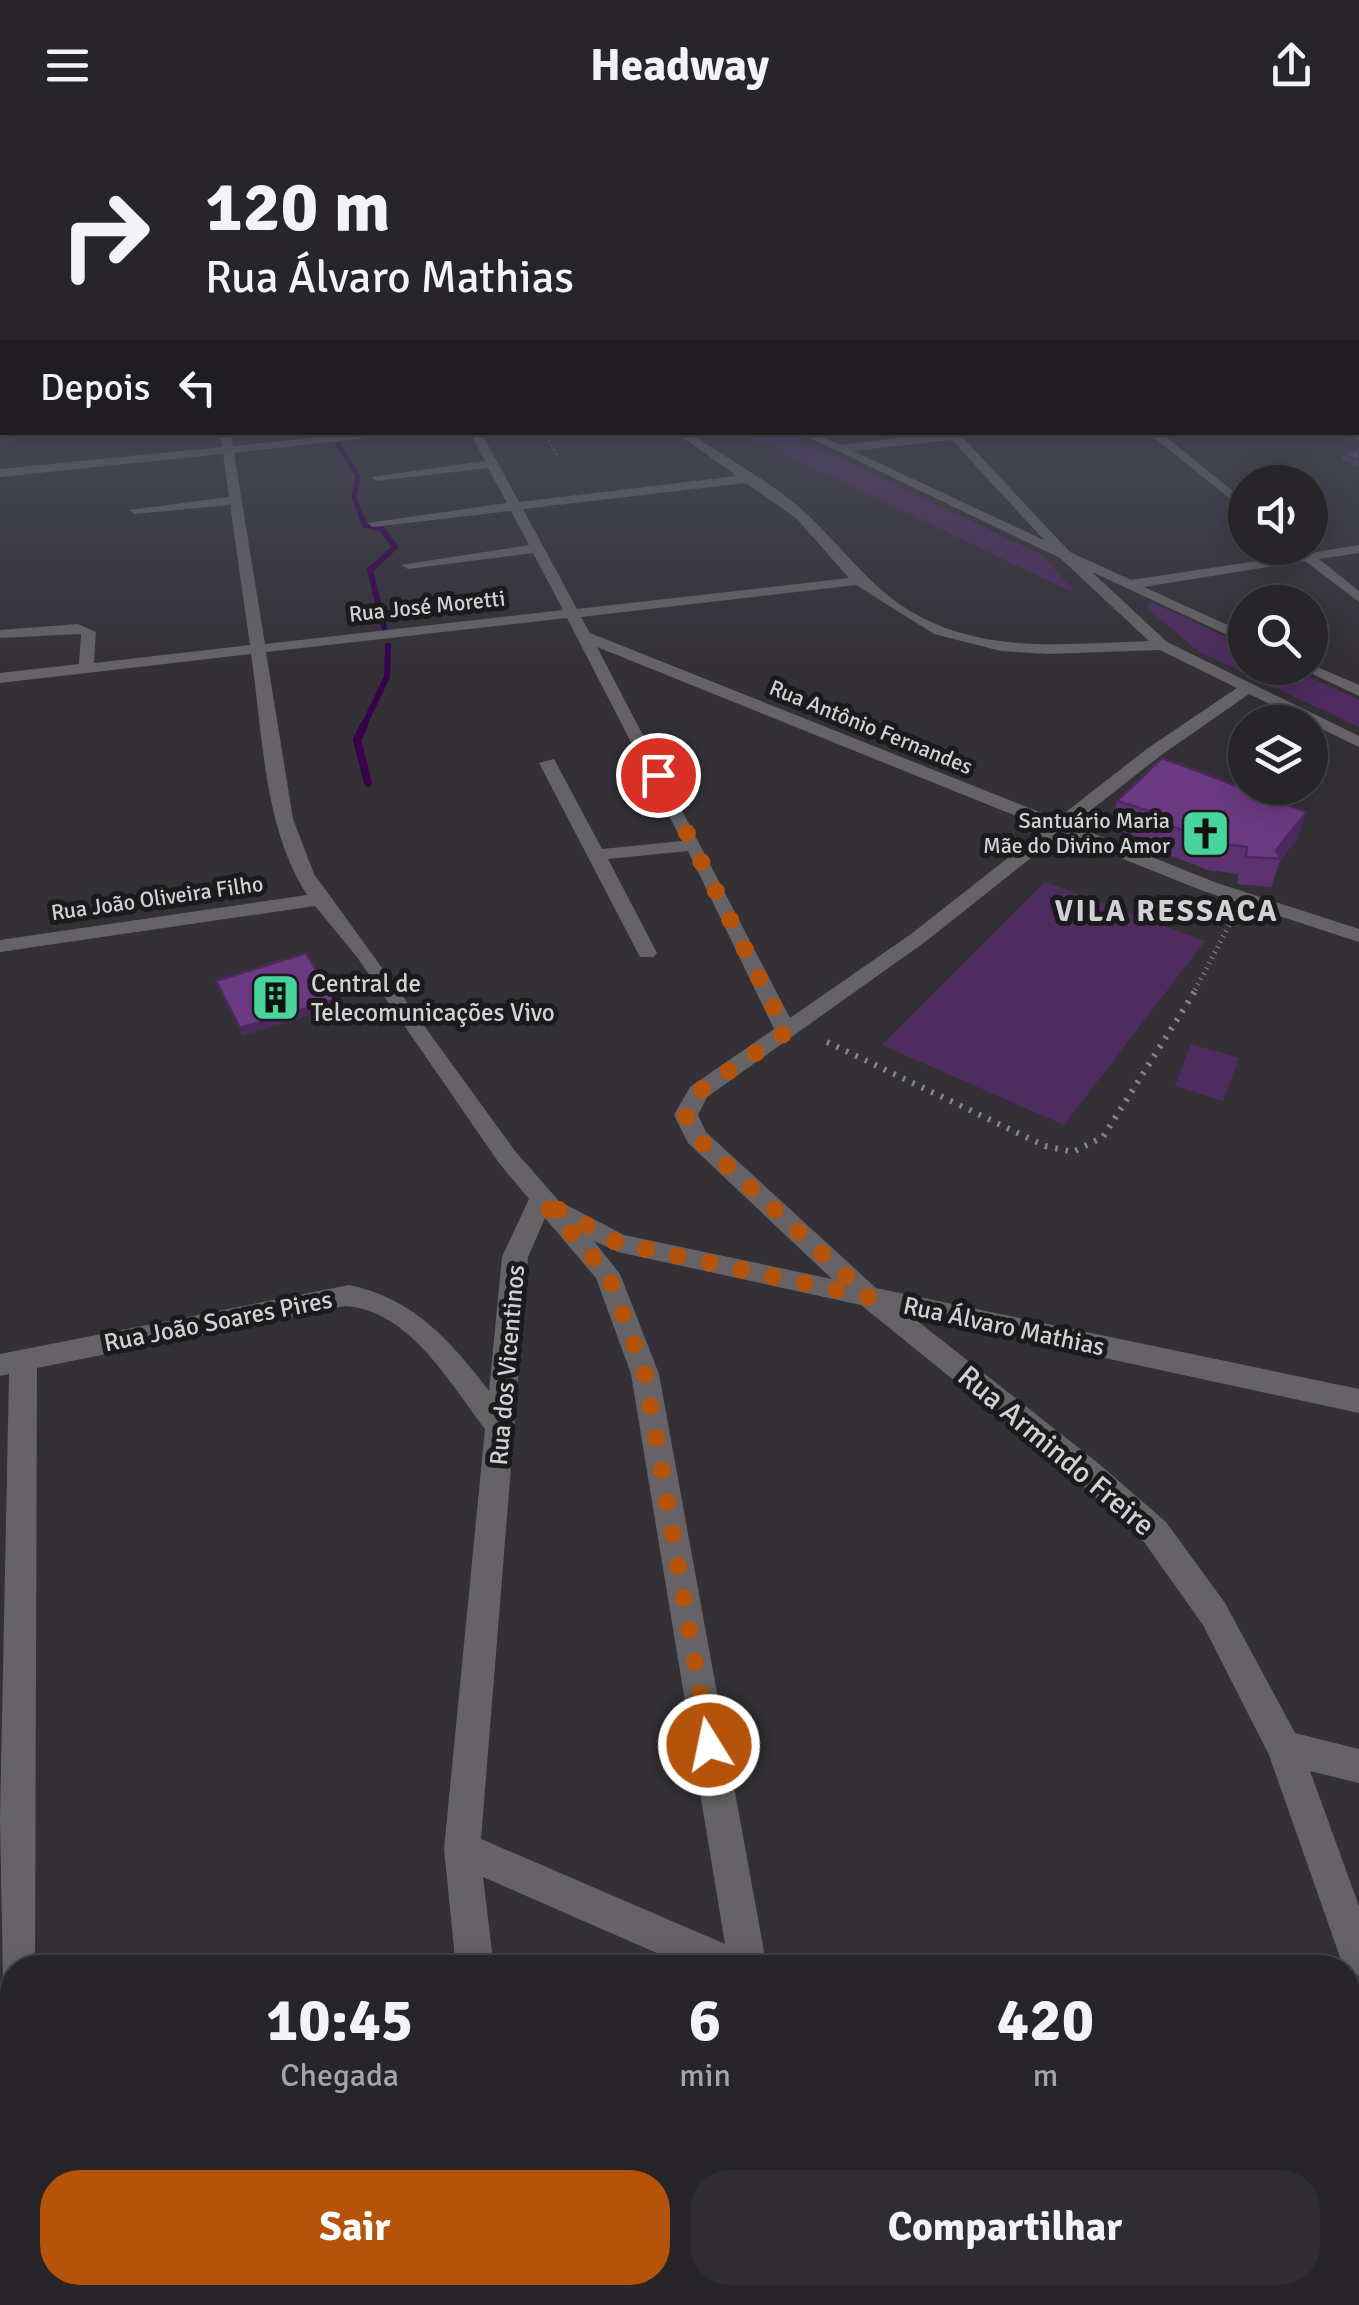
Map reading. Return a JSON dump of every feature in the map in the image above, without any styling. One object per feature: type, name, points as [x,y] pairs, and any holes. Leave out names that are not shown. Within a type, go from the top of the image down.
[{"type":"street","points":[[0,473],[98,460]]},
{"type":"street","points":[[230,460],[290,847],[298,868],[541,1200],[608,1274],[645,1374],[746,1955]]},
{"type":"street","points":[[490,460],[694,845],[786,1032],[918,938],[1154,752],[1248,688]]},
{"type":"street","points":[[719,460],[802,516],[859,581],[911,617],[966,640],[1048,648],[1162,645]]},
{"type":"street","points":[[858,460],[1228,631]]},
{"type":"street","points":[[977,460],[1068,558],[1162,645],[1359,742]]},
{"type":"street","points":[[1186,460],[1228,493]]},
{"type":"street","points":[[376,477],[492,464]]},
{"type":"street","points":[[373,523],[746,479]]},
{"type":"street","points":[[135,510],[238,500]]},
{"type":"street","points":[[408,565],[537,548]]},
{"type":"street","points":[[1328,551],[1359,549]]},
{"type":"street","points":[[1100,589],[1233,565]]},
{"type":"street","points":[[1318,565],[1359,598]]},
{"type":"street","name":"Rua José Moretti","points":[[0,678],[859,581]]},
{"type":"street","points":[[0,634],[78,628],[88,632],[86,667]]},
{"type":"street","name":"Rua Antônio Fernandes","points":[[584,636],[1242,899],[1359,936]]},
{"type":"street","points":[[1328,677],[1359,690]]},
{"type":"street","points":[[548,763],[647,952]]},
{"type":"street","points":[[596,856],[694,845]]},
{"type":"street","name":"Rua João Oliveira Filho","points":[[0,946],[321,899]]},
{"type":"street","name":"Rua Armindo Freire","points":[[786,1032],[698,1092],[686,1116],[696,1137],[869,1297],[1088,1472],[1155,1532],[1214,1614],[1284,1748],[1358,1955]]},
{"type":"street","name":"Rua Álvaro Mathias","points":[[541,1200],[618,1243],[1359,1400]]},
{"type":"street","name":"Rua dos Vicentinos","points":[[474,1955],[462,1849],[515,1258],[541,1200]]},
{"type":"street","name":"Rua João Soares Pires","points":[[12,1362],[352,1296],[388,1309],[426,1335],[502,1430]]},
{"type":"street","points":[[12,1362],[9,1809],[15,1955]]},
{"type":"street","points":[[1284,1748],[1359,1766]]},
{"type":"street","points":[[462,1849],[706,1955]]},
{"type":"path","points":[[828,1042],[1045,1146],[1074,1152],[1104,1137],[1181,1018],[1242,899]]},
{"type":"shaded area","points":[[796,460],[843,460],[1044,556],[1076,594]]},
{"type":"shaded area","points":[[1151,602],[1228,638],[1228,666],[1199,652],[1147,608]]},
{"type":"shaded area","points":[[1269,685],[1327,685],[1359,700],[1359,727],[1328,712],[1328,705],[1312,705]]},
{"type":"shaded area","points":[[1045,882],[1205,941],[1064,1125],[882,1045]]},
{"type":"shaded area","points":[[1191,1044],[1239,1058],[1223,1101],[1175,1086]]},
{"type":"building","points":[[1162,758],[1228,783],[1228,805],[1288,805],[1307,812],[1276,850],[1281,859],[1246,857],[1247,847],[1217,843],[1161,822],[1163,815],[1117,801]]},
{"type":"building","name":"Central de Telecomunicações Vivo","points":[[306,953],[334,1000],[240,1028],[216,981]]},
{"type":"waterway","points":[[347,460],[358,476],[354,497],[363,521]]},
{"type":"waterway","points":[[362,518],[365,525],[381,528],[395,547],[370,570],[384,627]]},
{"type":"waterway","points":[[363,727],[387,677],[388,646]]},
{"type":"waterway","points":[[364,725],[357,740],[368,783]]},
{"type":"place","name":"Santuário Maria Mãe do Divino Amor","points":[[1205,833]]},
{"type":"place","name":"Central de Telecomunicações Vivo","points":[[276,997]]},
{"type":"district","name":"VILA RESSACA","points":[[1167,911]]},
{"type":"route","points":[[658,775],[786,1032],[698,1092],[686,1116],[696,1137],[869,1297],[618,1243],[541,1200],[608,1274],[645,1374],[709,1745]]}]
